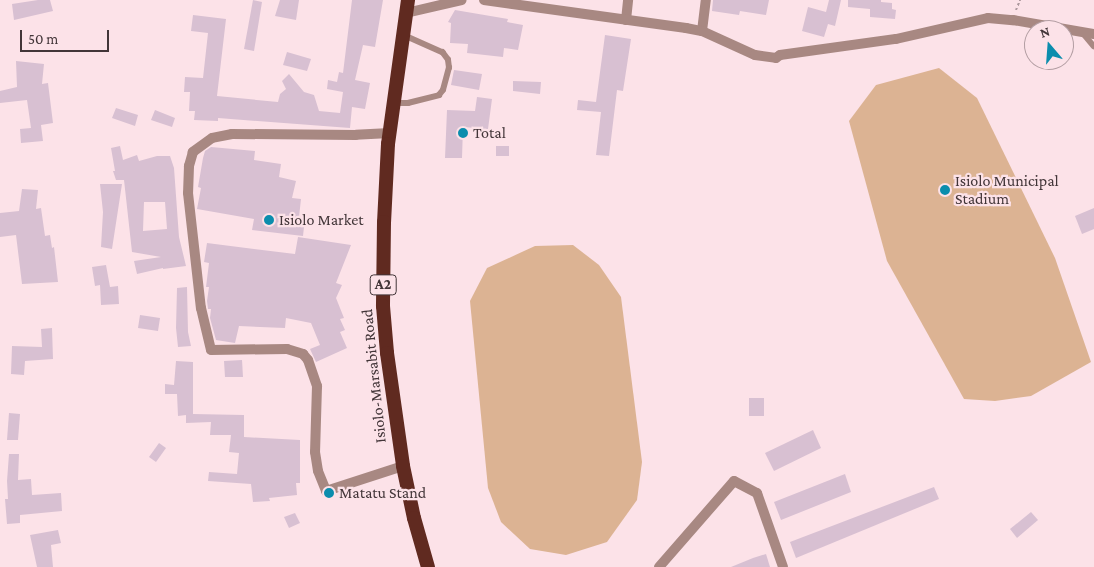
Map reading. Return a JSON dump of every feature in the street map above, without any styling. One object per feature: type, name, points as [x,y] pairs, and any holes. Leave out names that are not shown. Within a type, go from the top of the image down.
[{"type":"highway","name":"Isiolo-Marsabit Road","points":[[407,7],[390,133],[384,222],[383,306],[387,353],[403,466],[414,518],[428,567]]},
{"type":"street","points":[[407,7],[462,0]]},
{"type":"street","points":[[484,0],[543,4],[626,20],[702,31],[742,51],[776,58],[788,54],[905,38],[988,18],[1094,34]]},
{"type":"street","points":[[626,20],[628,0]]},
{"type":"street","points":[[702,31],[706,0]]},
{"type":"street","points":[[390,133],[356,135],[232,134],[212,138],[193,152],[189,166],[188,193],[201,308],[211,350],[287,349],[297,351],[308,360],[317,386],[315,452],[318,471],[326,491],[403,466]]},
{"type":"street","points":[[659,567],[734,481],[757,493],[783,567]]},
{"type":"lane","points":[[1081,32],[1094,46]]},
{"type":"lane","points":[[393,103],[408,104],[439,95],[443,90],[449,68],[448,60],[443,53],[403,35]]},
{"type":"shaded area","name":"Isiolo Municipal Stadium","points":[[939,68],[977,98],[1055,258],[1091,362],[1031,396],[995,401],[964,399],[887,261],[849,121],[876,85]]},
{"type":"shaded area","points":[[573,245],[599,265],[621,297],[642,462],[637,500],[607,542],[566,555],[530,549],[501,522],[488,488],[470,301],[487,268],[535,246]]},
{"type":"building","points":[[50,0],[53,11],[14,20],[12,4]]},
{"type":"building","points":[[253,0],[262,2],[254,51],[244,49]]},
{"type":"building","points":[[280,0],[299,0],[296,20],[275,16]]},
{"type":"building","points":[[352,0],[383,0],[375,47],[363,45],[355,80],[370,83],[365,109],[352,107],[350,128],[218,118],[218,121],[194,120],[195,111],[189,111],[190,92],[184,92],[185,77],[203,78],[208,33],[191,31],[193,15],[226,19],[217,96],[278,102],[280,94],[286,89],[282,81],[289,74],[304,92],[314,95],[319,111],[340,113],[343,92],[327,89],[328,80],[337,82],[339,72],[343,73]]},
{"type":"building","points":[[713,0],[769,0],[766,15],[740,11],[739,15],[712,11]]},
{"type":"building","points":[[829,0],[841,0],[835,26],[828,24],[824,37],[802,31],[808,7],[826,12]]},
{"type":"building","points":[[848,0],[881,0],[881,2],[892,3],[892,9],[896,10],[895,19],[870,17],[870,9],[848,7]]},
{"type":"building","points":[[455,10],[508,19],[507,22],[523,25],[518,50],[504,48],[503,57],[467,53],[468,44],[450,43],[451,23],[448,22]]},
{"type":"building","points":[[605,35],[631,39],[623,91],[617,90],[609,156],[596,155],[601,112],[577,110],[578,100],[596,102]]},
{"type":"building","points":[[287,52],[311,59],[307,71],[283,65]]},
{"type":"building","points":[[16,61],[44,64],[42,84],[48,83],[53,123],[41,125],[43,141],[21,143],[20,129],[31,128],[27,100],[0,103],[0,91],[17,87]]},
{"type":"building","points":[[454,70],[482,74],[479,90],[451,85]]},
{"type":"building","points":[[513,81],[541,82],[540,94],[513,91]]},
{"type":"building","points":[[477,97],[492,99],[488,129],[463,127],[462,158],[445,158],[447,110],[475,111]]},
{"type":"building","points":[[116,108],[138,115],[135,126],[112,118]]},
{"type":"building","points":[[155,110],[175,118],[172,127],[151,120]]},
{"type":"building","points":[[120,146],[123,160],[137,155],[139,161],[157,156],[170,156],[174,168],[179,237],[186,266],[163,268],[137,274],[134,261],[161,257],[132,252],[124,180],[116,180],[113,171],[115,171],[111,148]],"holes":[[[144,202],[165,202],[167,229],[143,231]]]},
{"type":"building","points":[[496,146],[509,146],[509,156],[496,156]]},
{"type":"building","points":[[211,147],[255,151],[254,160],[281,164],[279,177],[296,181],[292,198],[301,199],[298,226],[304,227],[303,236],[252,230],[254,219],[197,209],[201,188],[198,187],[203,158],[205,151]]},
{"type":"building","points":[[100,184],[122,184],[112,249],[101,247],[103,212]]},
{"type":"building","points":[[22,189],[38,190],[36,209],[41,208],[45,236],[50,235],[52,248],[54,247],[58,282],[22,284],[16,235],[0,237],[0,213],[19,211]]},
{"type":"building","points":[[1094,208],[1094,229],[1082,234],[1075,216]]},
{"type":"building","points":[[298,237],[351,245],[336,283],[342,285],[336,298],[344,318],[340,319],[345,330],[340,332],[347,348],[316,362],[310,349],[320,345],[311,323],[286,318],[285,328],[239,326],[235,343],[216,340],[210,318],[211,309],[208,309],[207,301],[209,287],[206,287],[209,263],[204,262],[207,243],[295,254]]},
{"type":"building","points":[[106,265],[110,287],[118,286],[119,304],[101,305],[100,285],[95,286],[92,267]]},
{"type":"building","points":[[187,287],[188,332],[191,346],[178,347],[176,328],[177,288]]},
{"type":"building","points":[[140,315],[160,318],[158,331],[138,328]]},
{"type":"building","points":[[52,328],[53,359],[25,361],[24,375],[11,374],[12,346],[42,347],[41,329]]},
{"type":"building","points":[[242,360],[243,377],[225,377],[224,361]]},
{"type":"building","points":[[176,361],[193,362],[193,414],[244,415],[244,437],[300,440],[300,483],[296,483],[297,495],[269,498],[270,501],[253,502],[251,484],[208,481],[209,472],[237,474],[239,453],[229,452],[231,435],[210,435],[211,422],[186,423],[186,415],[178,416],[177,394],[165,394],[165,384],[174,385]]},
{"type":"building","points":[[749,398],[764,398],[764,416],[749,416]]},
{"type":"building","points":[[9,413],[20,414],[18,440],[7,440]]},
{"type":"building","points":[[813,430],[821,448],[774,471],[765,453]]},
{"type":"building","points":[[159,443],[166,448],[156,462],[149,457]]},
{"type":"building","points":[[9,454],[19,454],[18,480],[31,479],[32,495],[61,493],[62,511],[20,515],[20,523],[7,524],[5,499],[8,499]]},
{"type":"building","points":[[845,474],[851,492],[781,520],[774,502]]},
{"type":"building","points":[[934,487],[939,499],[796,558],[790,542]]},
{"type":"building","points":[[1031,512],[1038,520],[1017,538],[1010,529]]},
{"type":"building","points":[[295,513],[300,523],[289,528],[284,517]]},
{"type":"building","points":[[58,530],[61,543],[51,545],[53,567],[37,567],[30,535]]},
{"type":"building","points":[[766,554],[770,567],[731,567],[753,558]]},
{"type":"place","name":"Total","points":[[463,133]]},
{"type":"place","name":"Isiolo Municipal Stadium","points":[[945,190]]},
{"type":"place","name":"Isiolo Market","points":[[269,220]]},
{"type":"place","name":"Matatu Stand","points":[[329,493]]}]
